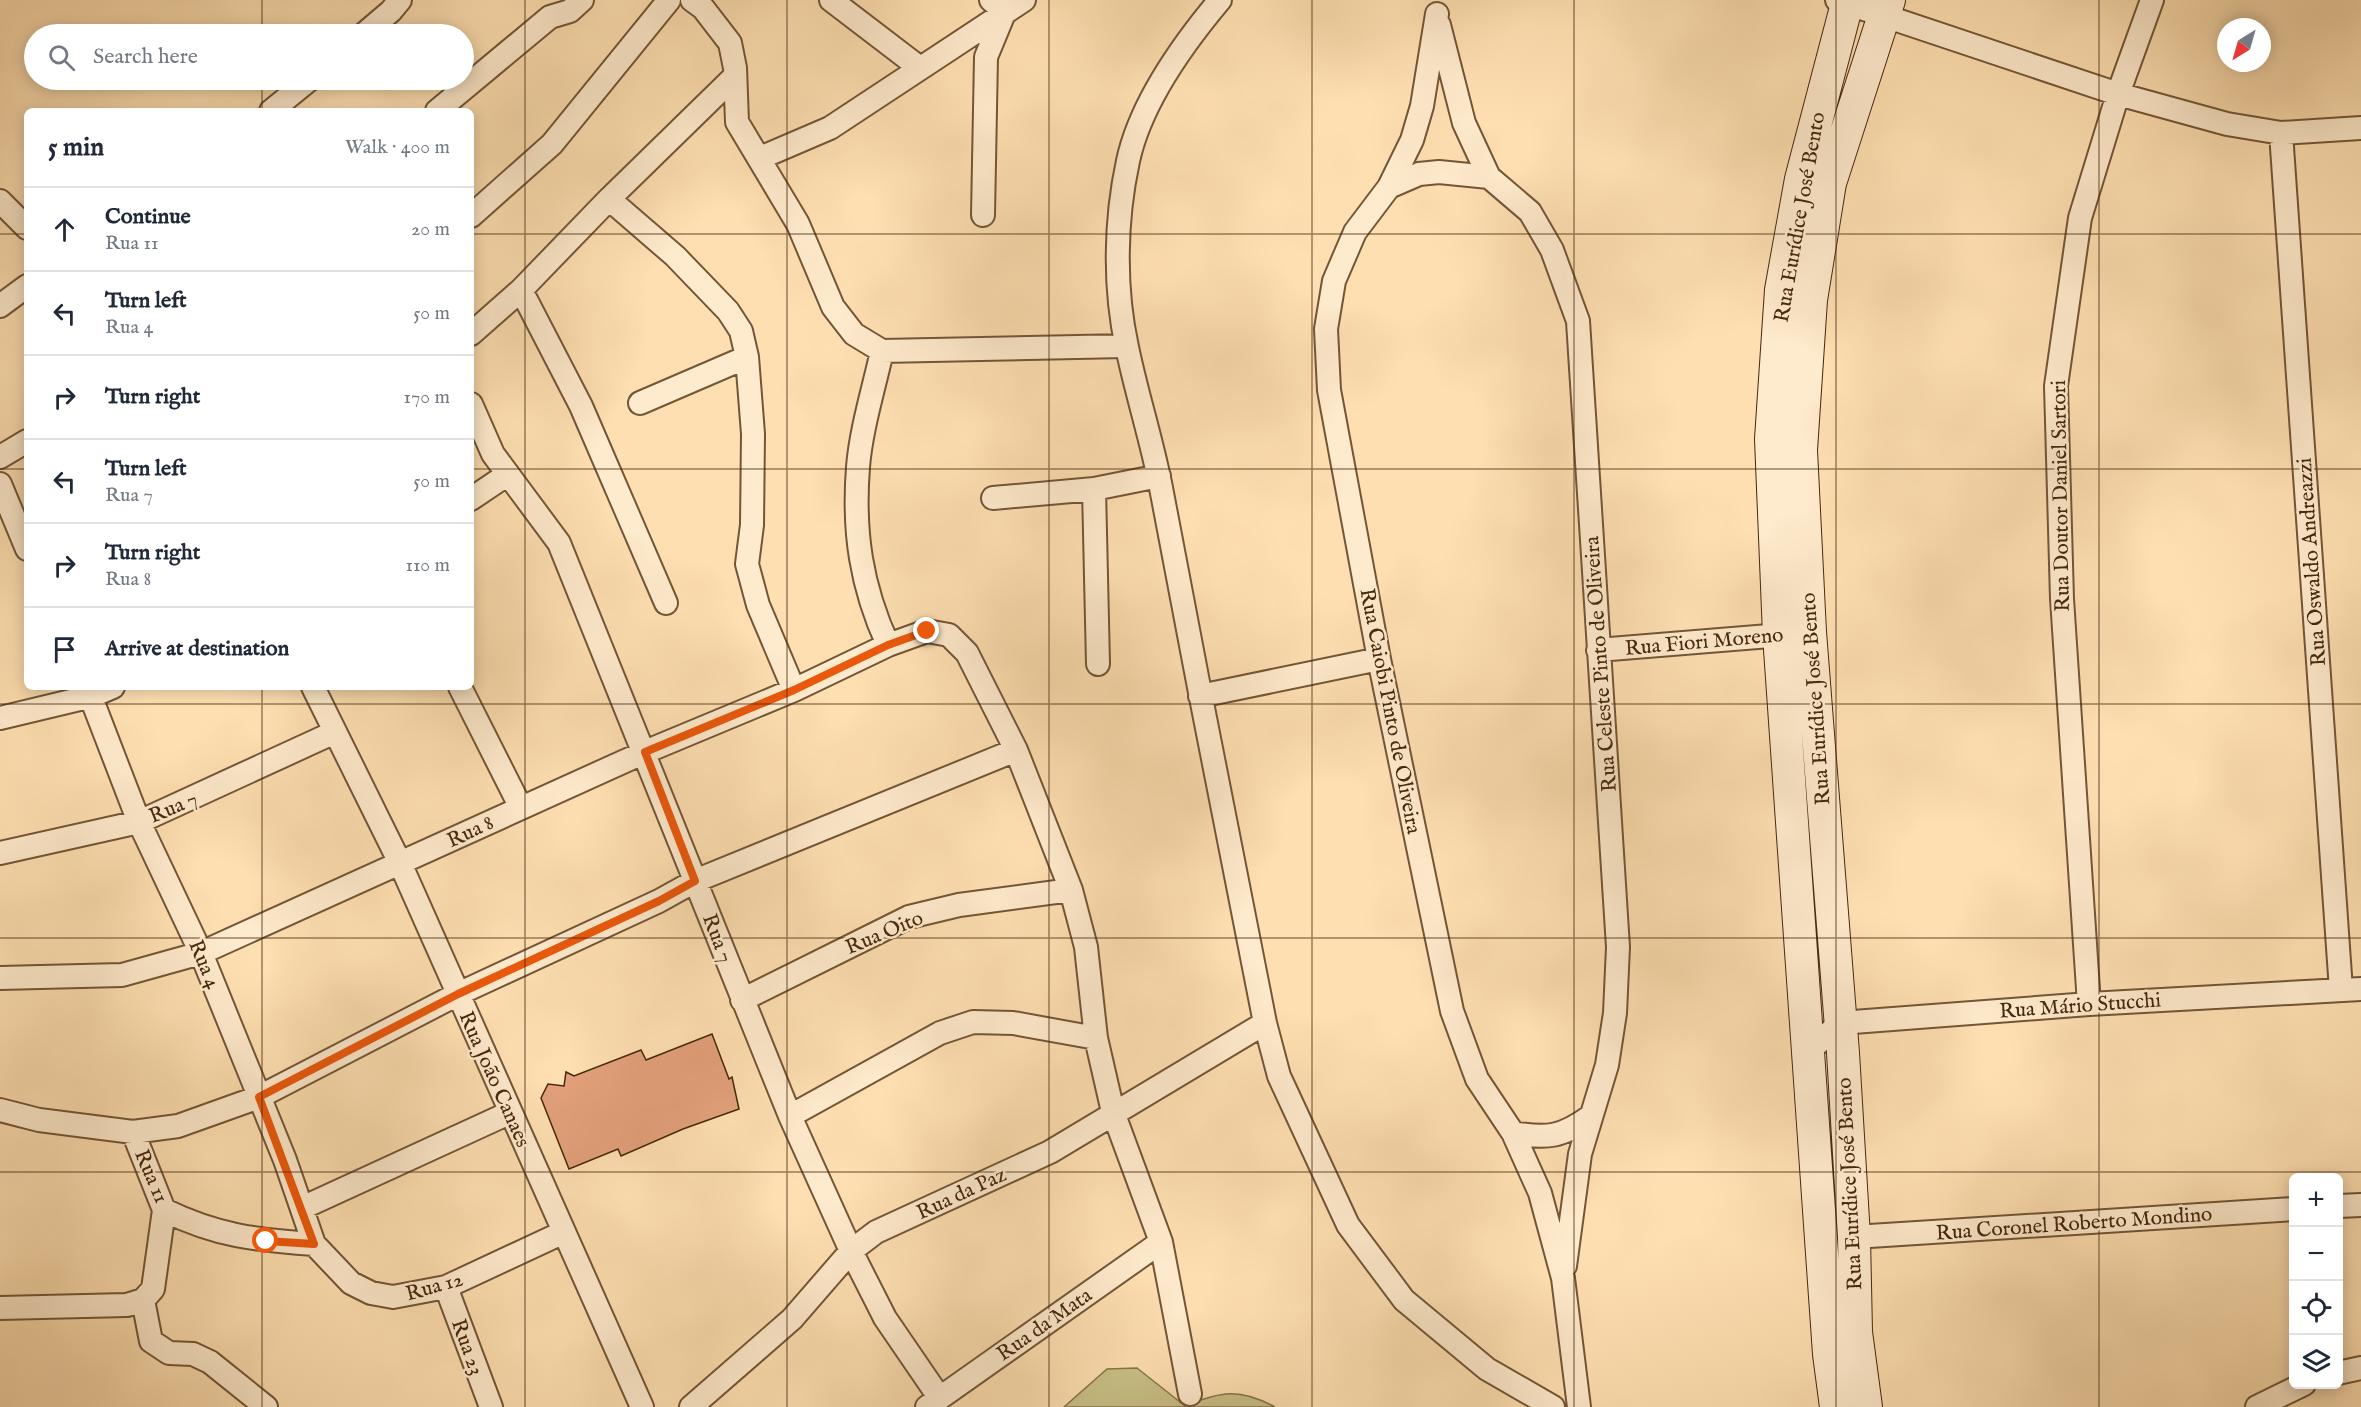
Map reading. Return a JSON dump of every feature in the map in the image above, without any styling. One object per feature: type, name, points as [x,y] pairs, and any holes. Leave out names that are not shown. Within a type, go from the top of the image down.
[{"type":"street","points":[[474,79],[550,16],[570,11],[582,0]]},
{"type":"street","points":[[474,213],[552,144],[669,0]]},
{"type":"street","points":[[692,0],[710,16],[730,43],[735,76],[737,122],[798,224],[833,307],[854,334],[882,351],[1126,346]]},
{"type":"street","points":[[831,0],[920,68]]},
{"type":"street","points":[[1220,0],[1192,34],[1149,105],[1128,160],[1120,224],[1118,282],[1126,346],[1159,476],[1265,1023],[1279,1076],[1348,1225],[1404,1300],[1487,1369],[1553,1407]]},
{"type":"street","name":"Rua Doutor Daniel Sartori","points":[[2089,1004],[2062,599],[2056,386],[2080,218],[2118,94],[2152,0]]},
{"type":"street","points":[[1844,1],[1886,7],[2118,94],[2227,124],[2281,133],[2361,128]]},
{"type":"street","name":"Rua Eurídice José Bento","points":[[1836,1407],[1829,1354],[1810,1050],[1779,636],[1771,439],[1781,290],[1801,179],[1844,1]]},
{"type":"street","points":[[760,158],[830,128],[920,68],[1007,4]]},
{"type":"street","points":[[983,215],[986,57],[1007,4]]},
{"type":"street","points":[[375,24],[396,6]]},
{"type":"street","name":"Rua Caiobi Pinto de Oliveira","points":[[1436,7],[1464,123],[1489,177]]},
{"type":"street","name":"Rua Caiobi Pinto de Oliveira","points":[[1436,7],[1422,106],[1412,140],[1389,187],[1354,232],[1334,280],[1326,329],[1329,390],[1379,658],[1452,1011],[1477,1079],[1513,1133],[1540,1193],[1563,1278],[1578,1407]]},
{"type":"street","name":"Rua Eurídice José Bento","points":[[1866,1407],[1856,1332],[1854,1237],[1810,632],[1801,450],[1811,300],[1830,183],[1886,7]]},
{"type":"street","points":[[474,331],[521,290],[609,199],[735,76]]},
{"type":"street","points":[[281,108],[299,90]]},
{"type":"street","points":[[440,108],[461,90]]},
{"type":"street","name":"Rua Oswaldo Andreazzi","points":[[2281,133],[2351,990]]},
{"type":"street","points":[[1389,187],[1419,174],[1449,173],[1489,177]]},
{"type":"street","name":"Rua Celeste Pinto de Oliveira","points":[[1489,177],[1513,195],[1530,212],[1552,250],[1578,321],[1618,947],[1615,1013],[1606,1065],[1578,1165],[1563,1278]]},
{"type":"street","points":[[609,199],[675,256],[728,311],[741,331],[747,357],[753,434],[752,525],[747,564],[758,605],[794,690]]},
{"type":"street","points":[[0,201],[24,225]]},
{"type":"street","points":[[0,306],[24,288]]},
{"type":"street","points":[[521,290],[581,406],[666,603]]},
{"type":"street","points":[[882,351],[858,466],[858,553],[871,608],[888,645]]},
{"type":"street","points":[[640,403],[747,357]]},
{"type":"street","name":"Rua 7","points":[[474,411],[493,454],[559,543],[790,1116],[851,1251],[885,1318],[933,1402]]},
{"type":"street","points":[[0,457],[24,443]]},
{"type":"street","points":[[474,497],[508,474]]},
{"type":"street","points":[[993,498],[1094,489],[1159,476]]},
{"type":"street","points":[[0,484],[24,542]]},
{"type":"street","points":[[1094,489],[1098,664]]},
{"type":"street","name":"Rua 8","points":[[0,978],[122,975],[201,953],[645,752],[794,690],[888,645],[927,631],[949,635],[967,653],[1016,750]]},
{"type":"street","name":"Rua Fiori Moreno","points":[[1598,650],[1810,632]]},
{"type":"street","points":[[1200,696],[1379,658]]},
{"type":"street","name":"Rua João Canaes","points":[[314,690],[400,863],[642,1407]]},
{"type":"street","points":[[462,690],[521,808]]},
{"type":"street","points":[[0,718],[89,692]]},
{"type":"street","name":"Rua 4","points":[[89,692],[139,822],[201,953],[259,1097],[314,1244]]},
{"type":"street","name":"Rua 7","points":[[0,853],[139,822],[335,732]]},
{"type":"street","points":[[0,1110],[39,1120],[133,1132],[178,1126],[259,1097],[458,994],[659,901],[695,881],[1016,750],[1071,890],[1086,947],[1096,1038],[1113,1112],[1161,1242],[1190,1394]]},
{"type":"street","name":"Rua Oito","points":[[742,1000],[909,917],[959,904],[1071,890]]},
{"type":"street","name":"Rua Mário Stucchi","points":[[1840,1023],[2089,1004],[2351,990]]},
{"type":"street","points":[[790,1116],[940,1033],[973,1022],[1013,1023],[1096,1038]]},
{"type":"street","name":"Rua da Paz","points":[[691,1407],[792,1318],[851,1251],[876,1232],[1050,1152],[1113,1112],[1265,1023]]},
{"type":"street","points":[[1810,1050],[1840,1023]]},
{"type":"street","points":[[302,1208],[510,1113]]},
{"type":"street","points":[[1513,1133],[1540,1138],[1557,1136],[1572,1130],[1591,1116]]},
{"type":"street","name":"Rua 11","points":[[133,1132],[164,1210],[221,1234],[266,1241],[314,1244]]},
{"type":"street","points":[[2343,1206],[2361,1205]]},
{"type":"street","name":"Rua Coronel Roberto Mondino","points":[[1854,1237],[2289,1209]]},
{"type":"street","points":[[0,1308],[127,1305],[143,1300],[153,1289],[164,1210]]},
{"type":"street","name":"Rua 12","points":[[314,1244],[351,1283],[371,1293],[393,1297],[446,1287],[564,1232]]},
{"type":"street","name":"Rua da Mata","points":[[933,1402],[1161,1242]]},
{"type":"street","name":"Rua 23","points":[[446,1287],[490,1407]]},
{"type":"street","points":[[143,1300],[151,1341],[169,1353],[194,1354],[210,1362],[266,1407]]},
{"type":"street","points":[[2343,1372],[2361,1368]]},
{"type":"street","points":[[2257,1407],[2294,1389]]},
{"type":"shaded area","points":[[1137,1368],[1185,1406],[1209,1397],[1241,1394],[1275,1407],[1064,1407],[1107,1369]]},
{"type":"building","points":[[712,1034],[729,1079],[732,1077],[739,1109],[683,1129],[621,1156],[618,1149],[569,1169],[541,1098],[548,1084],[564,1086],[566,1072],[574,1076],[641,1050],[646,1060]]},
{"type":"route","points":[[266,1241],[314,1244],[285,1160],[259,1097],[458,994],[659,901],[695,881],[645,752],[794,690],[888,645],[927,631]]}]
